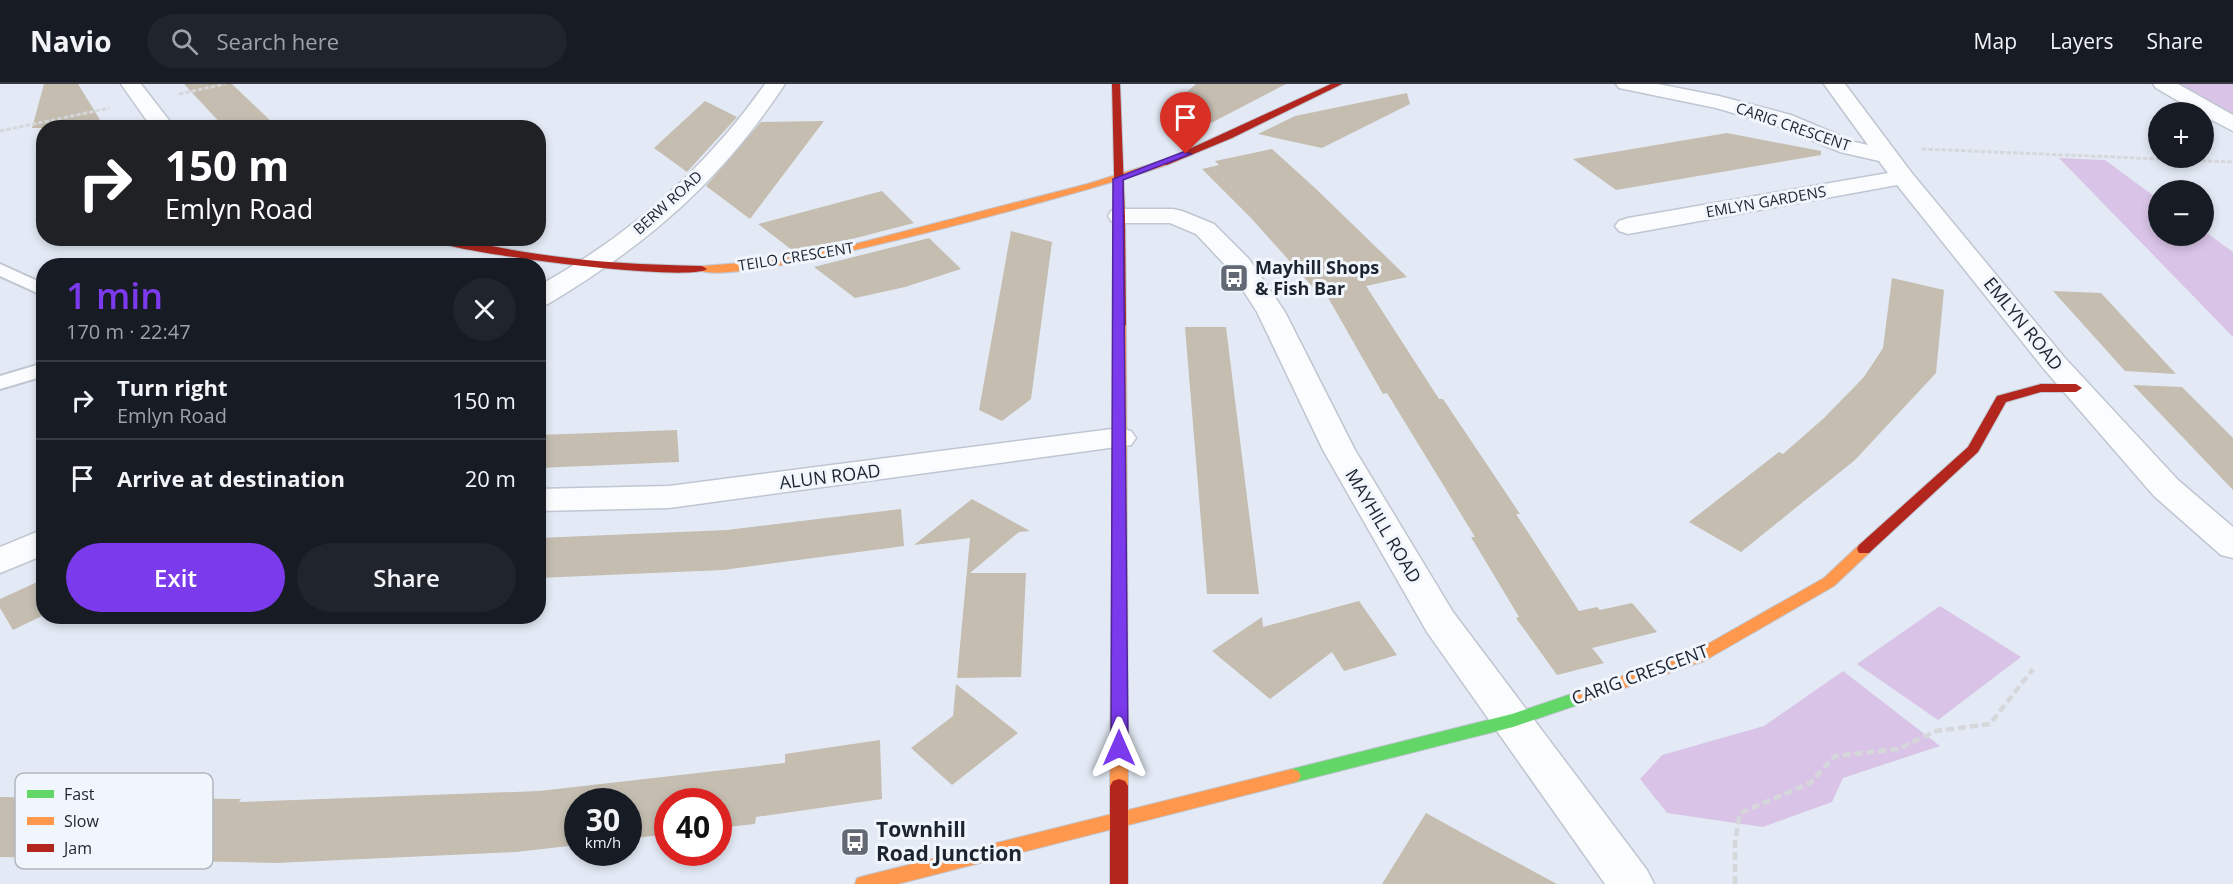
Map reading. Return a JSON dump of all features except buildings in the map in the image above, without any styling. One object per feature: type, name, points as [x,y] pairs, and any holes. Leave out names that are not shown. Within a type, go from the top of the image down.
[{"type":"street","points":[[131,84],[157,120]]},
{"type":"street","name":"BERW ROAD","points":[[546,293],[596,264],[684,191],[757,112],[775,84]]},
{"type":"street","points":[[1116,84],[1120,216],[1119,884]]},
{"type":"street","points":[[1118,179],[1218,142],[1338,84]]},
{"type":"street","name":"CARIG CRESCENT","points":[[1626,84],[1719,102],[1783,120],[1848,147],[1891,160]]},
{"type":"street","name":"EMLYN ROAD","points":[[1834,84],[1891,160],[2076,388],[2166,488],[2233,546]]},
{"type":"street","points":[[2163,84],[2233,124]]},
{"type":"street","name":"EMLYN GARDENS","points":[[1628,226],[1891,160]]},
{"type":"street","name":"TEILO CRESCENT","points":[[467,246],[596,264],[723,268],[808,259],[868,246],[1016,204],[1118,179]]},
{"type":"street","name":"MAYHILL ROAD","points":[[1120,216],[1173,216],[1205,229],[1240,265],[1271,312],[1338,450],[1440,622],[1631,884]]},
{"type":"street","name":"CARIG CRESCENT","points":[[864,884],[1031,844],[1119,818],[1513,720],[1698,657],[1829,582],[1973,449],[2001,399],[2041,388],[2076,388]]},
{"type":"street","name":"ALUN ROAD","points":[[546,500],[669,497],[1120,438]]},
{"type":"street","points":[[0,561],[36,545]]},
{"type":"lane","points":[[0,269],[36,287]]},
{"type":"lane","points":[[0,383],[36,372]]},
{"type":"path","points":[[1891,160],[2233,162]]},
{"type":"path","points":[[1735,884],[1735,842],[1740,813],[1810,783],[1835,756],[1898,749],[1936,731],[1990,724],[2033,669]]},
{"type":"shaded area","points":[[2178,84],[2233,84],[2233,116],[2214,105],[2214,102],[2209,102]]},
{"type":"shaded area","points":[[2059,158],[2105,160],[2148,192],[2148,246],[2214,246],[2214,238],[2233,252],[2233,337]]},
{"type":"shaded area","points":[[1940,606],[2021,657],[1938,720],[1857,664]]},
{"type":"shaded area","points":[[1843,671],[1940,746],[1843,778],[1832,802],[1763,827],[1667,813],[1640,779],[1662,755],[1764,726]]},
{"type":"traffic: fast","points":[[1292,776],[1513,720],[1583,696]]},
{"type":"traffic: slow","points":[[702,269],[769,264],[836,252],[1091,186],[1164,163]]},
{"type":"traffic: slow","points":[[1119,786],[1120,325]]},
{"type":"traffic: slow","points":[[1583,696],[1698,657],[1829,582],[1864,549]]},
{"type":"traffic: slow","points":[[864,884],[1292,776]]},
{"type":"traffic: jam","points":[[1116,84],[1120,216],[1120,325]]},
{"type":"traffic: jam","points":[[1164,163],[1229,136],[1338,84]]},
{"type":"traffic: jam","points":[[472,246],[545,258]]},
{"type":"traffic: jam","points":[[546,258],[599,265],[702,269]]},
{"type":"traffic: jam","points":[[1864,549],[1973,449],[2001,399],[2041,388],[2076,388]]},
{"type":"traffic: jam","points":[[1119,786],[1119,884]]},
{"type":"place","name":"Mayhill Shops & Fish Bar","points":[[1234,278]]},
{"type":"place","name":"Townhill Road Junction","points":[[855,842]]},
{"type":"route","points":[[1119,748],[1120,216],[1118,179],[1186,154]]}]
